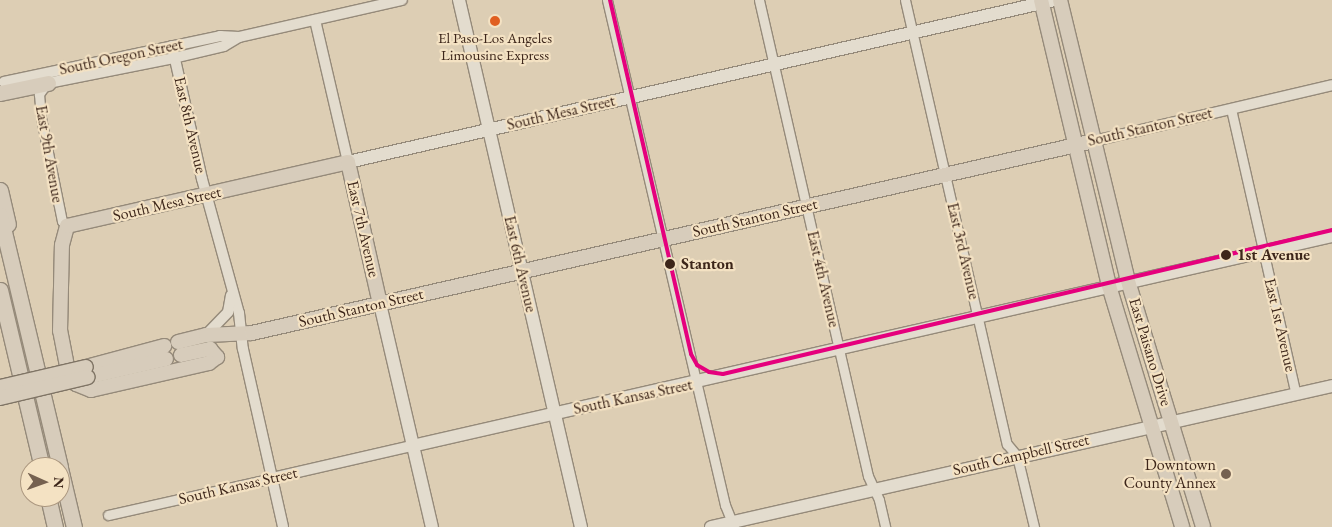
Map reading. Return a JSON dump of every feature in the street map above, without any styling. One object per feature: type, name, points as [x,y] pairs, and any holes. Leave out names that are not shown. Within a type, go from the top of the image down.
[{"type":"highway","points":[[1,86],[48,83]]},
{"type":"highway","points":[[0,190],[29,311],[35,366]]},
{"type":"highway","points":[[0,215],[57,457]]},
{"type":"highway","points":[[0,290],[40,457]]},
{"type":"highway","points":[[50,507],[55,527]]},
{"type":"highway","points":[[69,507],[74,527]]},
{"type":"main road","name":"East 6th Avenue","points":[[459,0],[582,527]]},
{"type":"main road","name":"East Paisano Drive","points":[[1060,0],[1128,282],[1203,527]]},
{"type":"main road","name":"South Mesa Street","points":[[67,226],[1046,1]]},
{"type":"main road","name":"East Paisano Drive","points":[[1046,1],[1075,145],[1109,286],[1182,527]]},
{"type":"main road","name":"South Stanton Street","points":[[67,226],[62,245],[60,331],[66,366],[76,384],[92,390],[209,363],[217,357],[210,349],[179,349],[206,335],[241,333],[380,304],[1094,141]]},
{"type":"main road","name":"East 7th Avenue","points":[[348,162],[432,527]]},
{"type":"main road","name":"South Kansas Street","points":[[412,446],[696,383],[1109,286],[1332,236]]},
{"type":"main road","points":[[0,398],[87,372],[165,352]]},
{"type":"main road","points":[[0,387],[87,372]]},
{"type":"main road","name":"South Campbell Street","points":[[711,527],[734,524],[1017,456],[1332,386]]},
{"type":"street","name":"South Oregon Street","points":[[1,86],[172,46],[220,36],[239,37],[402,0]]},
{"type":"street","points":[[607,0],[725,505],[734,524]]},
{"type":"street","name":"East 4th Avenue","points":[[759,0],[839,350],[885,527]]},
{"type":"street","name":"East 3rd Avenue","points":[[905,0],[1007,444],[1017,456],[1034,527]]},
{"type":"street","name":"East 7th Avenue","points":[[315,20],[348,162]]},
{"type":"street","name":"South Oregon Street","points":[[48,83],[224,46],[239,37]]},
{"type":"street","name":"East 8th Avenue","points":[[172,46],[231,291],[239,313],[241,333],[283,527]]},
{"type":"street","name":"East 9th Avenue","points":[[48,83],[39,94],[41,118],[61,215],[67,226]]},
{"type":"street","name":"South Stanton Street","points":[[1094,141],[1332,85]]},
{"type":"street","name":"East 1st Avenue","points":[[1231,109],[1296,394]]},
{"type":"street","name":"East 8th Avenue","points":[[206,335],[228,312],[231,291]]},
{"type":"street","name":"South Kansas Street","points":[[108,515],[412,446]]},
{"type":"transit line","points":[[610,0],[691,354],[697,365],[709,372],[723,374],[1332,230]]},
{"type":"place","name":"El Paso-Los Angeles Limousine Express","points":[[495,21]]},
{"type":"place","name":"1st Avenue","points":[[1226,255]]},
{"type":"place","name":"Stanton","points":[[670,264]]},
{"type":"place","name":"Downtown County Annex","points":[[1226,474]]}]
